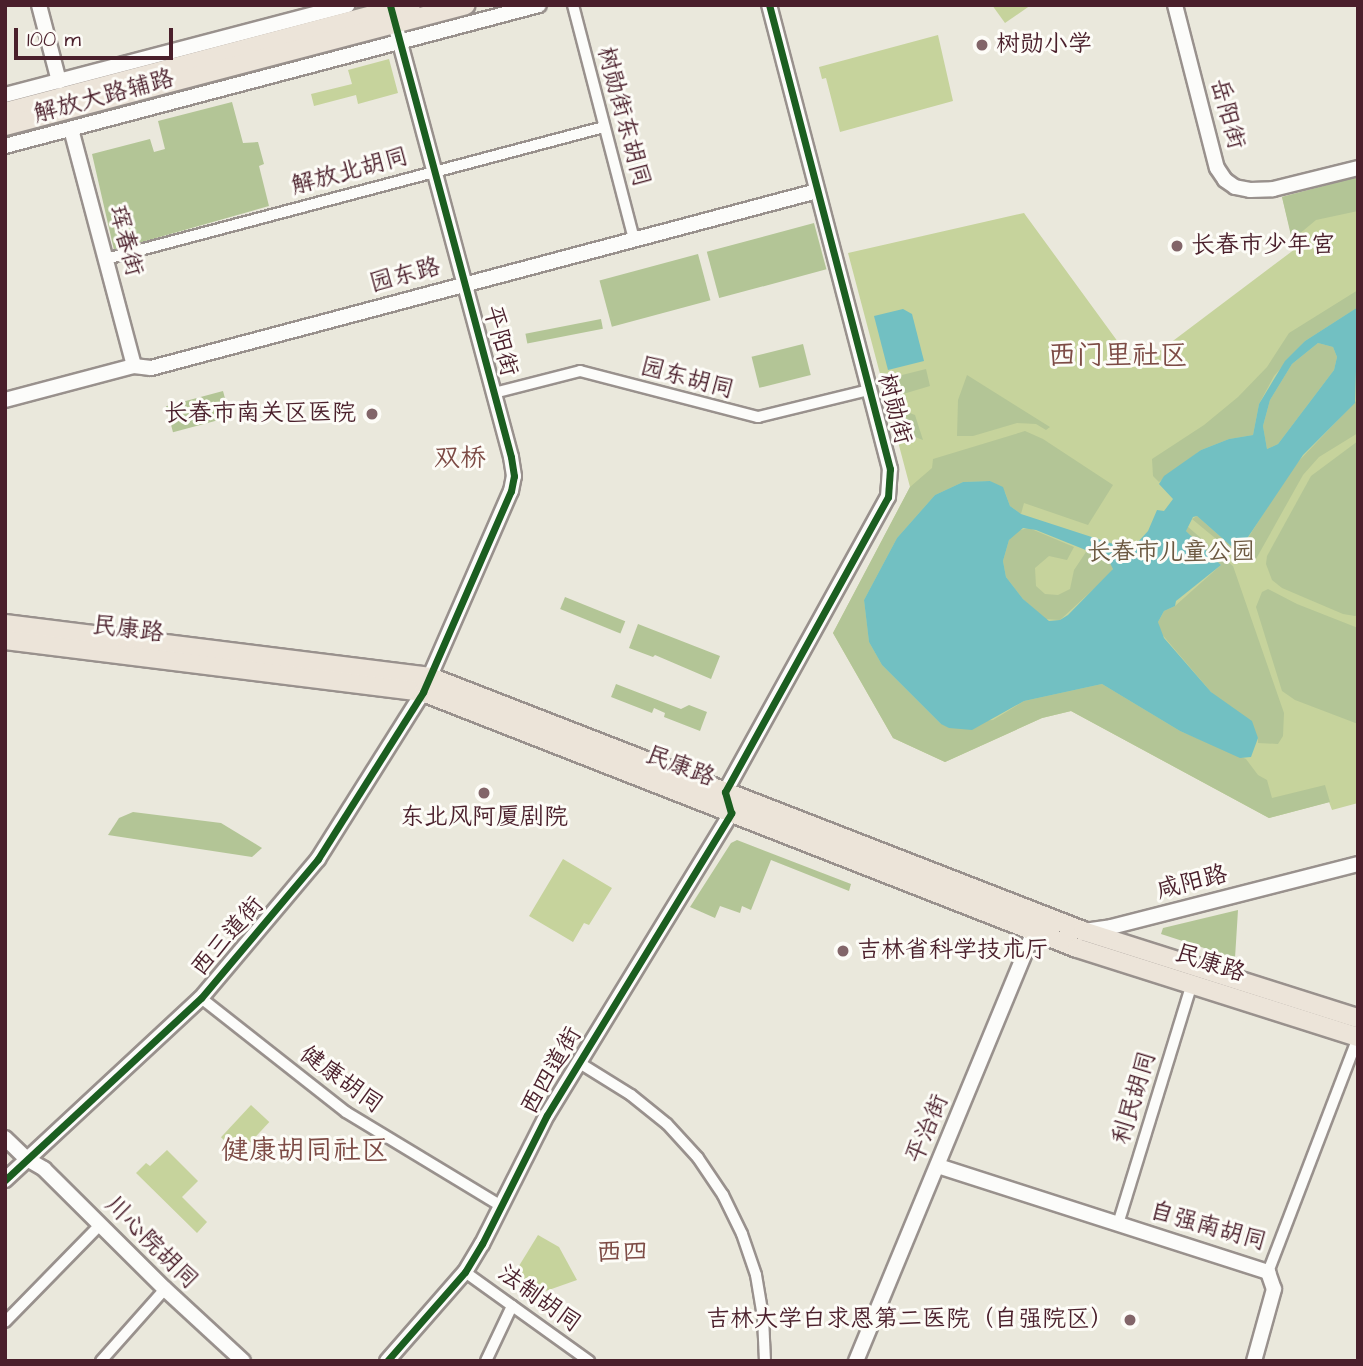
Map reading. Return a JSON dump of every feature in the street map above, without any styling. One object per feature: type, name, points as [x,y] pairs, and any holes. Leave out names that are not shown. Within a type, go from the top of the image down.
[{"type":"main road","points":[[5,126],[392,13],[411,5]]},
{"type":"main road","points":[[5,112],[392,13],[465,5]]},
{"type":"main road","name":"民康路","points":[[5,624],[427,684],[725,792],[1038,923],[1192,984],[1358,1037]]},
{"type":"main road","name":"民康路","points":[[5,640],[427,684],[731,813],[1038,923],[1083,931],[1358,1018]]},
{"type":"street","points":[[39,5],[59,81]]},
{"type":"street","name":"解放大路辅路","points":[[5,95],[347,5]]},
{"type":"street","name":"解放大路辅路","points":[[5,146],[539,5]]},
{"type":"street","name":"树勋街东胡同","points":[[573,5],[634,239]]},
{"type":"street","name":"树勋街","points":[[725,792],[888,497],[890,469],[769,5]]},
{"type":"street","name":"岳阳街","points":[[1175,5],[1217,168],[1225,180],[1235,187],[1250,190],[1273,189],[1358,168]]},
{"type":"street","name":"平阳街","points":[[392,13],[513,466],[513,484],[427,684]]},
{"type":"street","name":"解放北胡同","points":[[106,259],[604,127]]},
{"type":"street","name":"珲春街","points":[[71,129],[134,366]]},
{"type":"street","name":"园东路","points":[[5,400],[134,366],[151,368],[817,191]]},
{"type":"street","name":"园东胡同","points":[[494,393],[580,371],[758,417],[869,390]]},
{"type":"street","name":"西三道街","points":[[5,1180],[201,998],[313,865],[427,684]]},
{"type":"street","points":[[725,792],[731,813]]},
{"type":"street","name":"西四道街","points":[[387,1361],[466,1272],[578,1062],[731,813]]},
{"type":"street","name":"咸阳路","points":[[1083,931],[1122,925],[1358,864]]},
{"type":"street","name":"平治街","points":[[856,1361],[1038,923]]},
{"type":"street","name":"利民胡同","points":[[1118,1224],[1192,984]]},
{"type":"street","name":"健康胡同","points":[[201,998],[346,1112],[501,1206]]},
{"type":"street","name":"自强南胡同","points":[[937,1166],[1268,1272],[1358,1037]]},
{"type":"street","points":[[578,1062],[631,1095],[667,1124],[698,1158],[723,1195],[742,1234],[756,1275],[763,1317],[765,1361]]},
{"type":"street","name":"川心院胡同","points":[[5,1138],[27,1159],[44,1168],[165,1289],[243,1361]]},
{"type":"street","points":[[5,1322],[100,1225]]},
{"type":"street","name":"法制胡同","points":[[466,1272],[589,1361]]},
{"type":"street","points":[[1254,1361],[1274,1289],[1268,1272]]},
{"type":"street","points":[[101,1361],[165,1289]]},
{"type":"street","points":[[486,1361],[512,1306]]},
{"type":"green space","points":[[992,5],[1031,5],[1005,23]]},
{"type":"green space","points":[[938,35],[953,101],[840,132],[826,78],[822,79],[819,67]]},
{"type":"green space","points":[[389,59],[398,93],[358,104],[356,95],[314,106],[311,94],[352,84],[348,70]]},
{"type":"green space","points":[[232,102],[243,143],[258,142],[264,164],[259,166],[269,206],[114,250],[92,154],[150,139],[154,152],[165,149],[158,121]]},
{"type":"green space","name":"长春市儿童公园","points":[[1358,177],[1358,803],[1332,810],[1329,802],[1269,818],[1071,711],[1042,718],[945,762],[893,738],[833,633],[910,487],[848,253],[1024,213],[1137,368],[1295,249],[1282,197]]},
{"type":"green space","points":[[1358,177],[1358,211],[1316,220],[1292,240],[1282,197]]},
{"type":"green space","points":[[814,223],[826,269],[719,298],[707,252]]},
{"type":"green space","points":[[698,254],[710,300],[612,327],[599,280]]},
{"type":"green space","points":[[1358,290],[1358,307],[1305,341],[1274,376],[1259,404],[1253,435],[1229,439],[1201,450],[1159,482],[1153,476],[1152,459],[1204,425],[1238,397],[1267,367],[1289,333]]},
{"type":"green space","points":[[601,319],[603,329],[527,344],[525,334]]},
{"type":"green space","points":[[1318,343],[1333,347],[1337,357],[1334,370],[1278,444],[1267,449],[1263,426],[1270,400],[1292,364]]},
{"type":"green space","points":[[803,344],[811,375],[759,388],[752,357]]},
{"type":"green space","points":[[926,369],[930,386],[903,394],[907,412],[915,415],[923,440],[894,429],[882,380]]},
{"type":"green space","points":[[967,375],[1050,427],[1046,430],[1036,424],[1017,423],[973,436],[957,436],[958,400]]},
{"type":"green space","points":[[223,391],[230,417],[173,432],[166,406]]},
{"type":"green space","points":[[1358,399],[1358,433],[1319,457],[1303,475],[1256,559],[1238,557],[1192,519],[1197,516],[1231,546],[1246,541],[1293,467]]},
{"type":"green space","points":[[1025,431],[1043,439],[1113,485],[1088,525],[1024,503],[1021,514],[1010,506],[1005,492],[990,481],[963,482],[935,495],[897,538],[864,600],[869,642],[882,665],[941,724],[993,720],[1024,701],[1102,684],[1180,731],[1246,759],[1258,775],[1267,780],[1272,798],[1325,785],[1330,802],[1269,818],[1071,711],[1042,718],[945,762],[893,738],[833,633],[910,487],[932,468],[933,459]]},
{"type":"green space","points":[[1358,441],[1358,615],[1355,616],[1343,614],[1282,588],[1272,580],[1266,564],[1267,556],[1311,476]]},
{"type":"green space","points":[[1187,526],[1233,566],[1284,713],[1283,736],[1278,744],[1258,743],[1258,738],[1211,692],[1160,632],[1158,622],[1164,611],[1175,606],[1221,565],[1186,531]]},
{"type":"green space","points":[[1029,528],[1074,547],[1067,560],[1049,556],[1035,568],[1036,586],[1045,594],[1058,595],[1070,589],[1074,570],[1086,552],[1111,560],[1114,566],[1111,573],[1060,620],[1045,619],[1023,599],[1006,577],[1003,561],[1009,540],[1016,531]]},
{"type":"green space","points":[[1268,589],[1297,604],[1358,628],[1358,724],[1295,700],[1282,691],[1256,607],[1262,592]]},
{"type":"green space","points":[[565,597],[625,621],[620,633],[560,609]]},
{"type":"green space","points":[[638,624],[720,656],[711,679],[655,655],[653,657],[629,648]]},
{"type":"green space","points":[[616,684],[681,709],[689,705],[707,712],[700,731],[664,717],[665,713],[654,708],[652,713],[611,697]]},
{"type":"green space","points":[[133,812],[221,823],[262,848],[252,857],[108,835],[119,818]]},
{"type":"green space","points":[[737,840],[851,884],[849,891],[771,860],[751,910],[742,906],[740,913],[720,906],[715,918],[690,907],[731,843]]},
{"type":"green space","points":[[563,859],[612,888],[589,925],[584,923],[573,942],[529,916]]},
{"type":"green space","points":[[1238,910],[1235,958],[1161,934],[1163,928]]},
{"type":"green space","points":[[251,1105],[269,1122],[239,1154],[221,1137]]},
{"type":"green space","points":[[167,1150],[198,1181],[182,1197],[207,1222],[197,1233],[136,1173],[146,1163],[150,1166]]},
{"type":"green space","points":[[538,1235],[559,1247],[577,1280],[543,1292],[514,1274]]},
{"type":"water","points":[[1358,307],[1355,403],[1303,455],[1242,546],[1231,546],[1197,516],[1193,517],[1186,531],[1221,565],[1176,601],[1175,606],[1164,611],[1158,622],[1164,638],[1211,692],[1252,721],[1258,738],[1251,757],[1240,758],[1180,731],[1102,684],[1024,701],[972,730],[949,728],[941,724],[882,665],[869,642],[864,600],[897,538],[935,495],[963,482],[990,481],[1003,487],[1010,506],[1021,514],[1121,546],[1137,543],[1148,531],[1157,510],[1164,511],[1173,499],[1159,484],[1164,476],[1201,450],[1229,439],[1253,435],[1259,404],[1285,361],[1305,341]],"holes":[[[1318,343],[1333,347],[1337,357],[1334,370],[1278,444],[1267,449],[1263,426],[1270,400],[1292,364]],[[1023,528],[1036,530],[1108,559],[1113,569],[1060,620],[1049,621],[1023,599],[1006,577],[1003,561],[1009,540]]]},
{"type":"water","points":[[903,309],[912,314],[924,361],[888,370],[874,316]]},
{"type":"cycle path","points":[[5,1180],[201,998],[318,859],[423,692],[511,491],[514,476],[511,457],[390,5]]},
{"type":"cycle path","points":[[387,1361],[465,1272],[482,1244],[547,1115],[731,813],[725,792],[888,497],[890,469],[769,5]]},
{"type":"place","name":"树勋小学","points":[[982,45]]},
{"type":"place","name":"长春市少年宫","points":[[1177,246]]},
{"type":"place","name":"长春市南关区医院","points":[[372,414]]},
{"type":"place","name":"东北风阿厦剧院","points":[[484,793]]},
{"type":"place","name":"吉林省科学技术厅","points":[[843,951]]},
{"type":"place","name":"吉林大学白求恩第二医院（自强院区）","points":[[1130,1320]]},
{"type":"district","name":"西门里社区","points":[[1118,356]]},
{"type":"district","name":"双桥","points":[[460,459]]},
{"type":"district","name":"健康胡同社区","points":[[305,1151]]},
{"type":"district","name":"西四","points":[[622,1253]]}]
